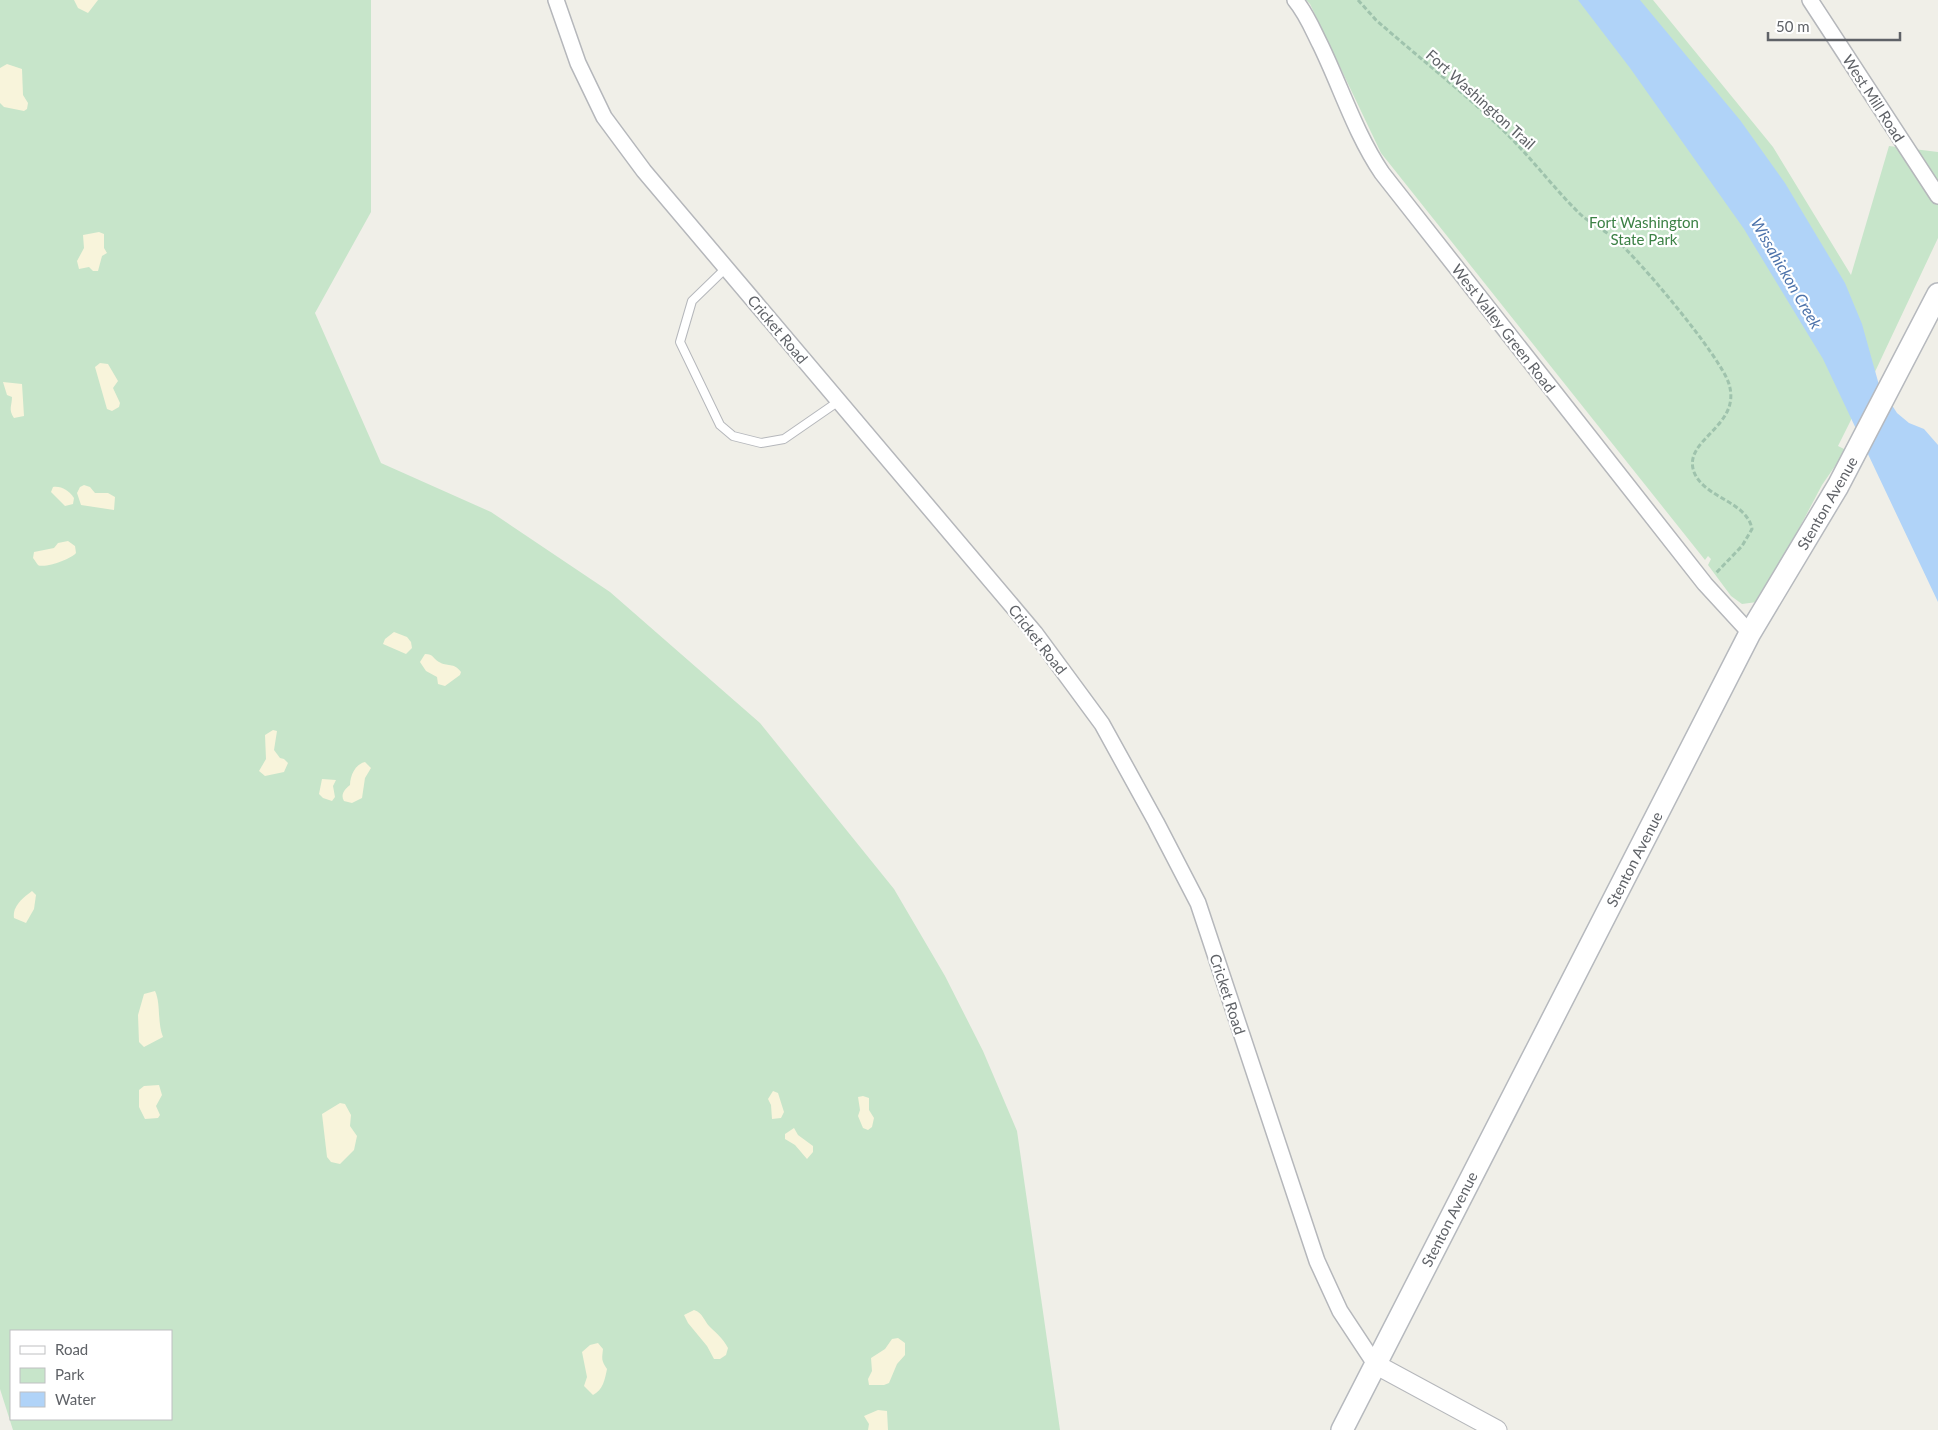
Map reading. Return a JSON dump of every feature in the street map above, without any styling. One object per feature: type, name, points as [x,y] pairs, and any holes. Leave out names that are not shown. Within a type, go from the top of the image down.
[{"type":"main road","name":"Stenton Avenue","points":[[1342,1430],[1750,633],[1838,486],[1938,294]]},
{"type":"street","name":"Cricket Road","points":[[556,0],[578,63],[604,117],[644,171],[1035,633],[1102,724],[1198,903],[1317,1261],[1340,1311],[1375,1364]]},
{"type":"street","name":"West Valley Green Road","points":[[1295,0],[1303,10],[1325,53],[1366,150],[1382,174],[1705,584],[1750,633]]},
{"type":"street","name":"West Mill Road","points":[[1810,0],[1938,196]]},
{"type":"street","points":[[1375,1364],[1497,1430]]},
{"type":"lane","points":[[726,268],[692,301],[680,342],[720,425],[733,436],[761,442],[784,439],[839,401]]},
{"type":"path","name":"Fort Washington Trail","points":[[1358,0],[1376,20],[1505,133],[1580,214],[1614,238],[1631,254],[1693,331],[1722,371],[1731,392],[1729,411],[1723,422],[1697,449],[1693,456],[1692,465],[1700,483],[1748,518],[1752,529],[1742,546],[1705,584]]},
{"type":"green space","points":[[0,0],[371,0],[371,212],[315,313],[381,463],[491,512],[610,592],[760,723],[894,889],[945,976],[983,1051],[1017,1131],[1060,1430],[13,1430],[0,1389]]},
{"type":"green space","name":"Fort Washington State Park","points":[[1306,0],[1653,0],[1773,147],[1851,275],[1889,146],[1938,152],[1938,238],[1838,446],[1846,450],[1822,485],[1766,591],[1757,602],[1742,604],[1731,596],[1708,565],[1711,559],[1708,556],[1705,560],[1381,153],[1310,4]]},
{"type":"sand","points":[[74,0],[98,0],[88,13],[78,8]]},
{"type":"sand","points":[[7,64],[22,69],[23,95],[28,103],[27,109],[24,111],[4,107],[0,103],[0,68]]},
{"type":"sand","points":[[99,232],[104,234],[104,248],[107,253],[102,256],[98,271],[93,271],[89,267],[79,269],[77,261],[84,248],[83,235]]},
{"type":"sand","points":[[100,363],[108,364],[118,381],[113,388],[120,403],[119,407],[112,411],[107,409],[95,367]]},
{"type":"sand","points":[[3,382],[22,384],[24,416],[14,418],[12,415],[12,397],[7,395]]},
{"type":"sand","points":[[84,485],[90,487],[95,493],[108,493],[115,497],[114,510],[81,505],[77,493],[80,487]]},
{"type":"sand","points":[[53,487],[59,487],[67,491],[74,498],[73,504],[65,506],[51,492]]},
{"type":"sand","points":[[68,541],[75,546],[76,553],[70,558],[42,566],[38,565],[33,558],[34,552],[54,548],[58,543]]},
{"type":"sand","points":[[394,632],[407,637],[411,642],[412,648],[406,654],[383,644],[385,639]]},
{"type":"sand","points":[[425,654],[432,655],[437,661],[456,667],[461,672],[460,675],[445,686],[438,684],[437,677],[426,671],[420,662]]},
{"type":"sand","points":[[273,730],[277,731],[274,750],[280,758],[288,763],[284,772],[265,776],[259,771],[266,759],[265,735]]},
{"type":"sand","points":[[365,762],[371,768],[365,778],[362,798],[352,803],[344,801],[343,794],[350,785],[354,771],[358,765]]},
{"type":"sand","points":[[322,779],[336,780],[333,786],[335,797],[332,801],[323,798],[319,794]]},
{"type":"sand","points":[[32,891],[36,895],[34,909],[26,923],[14,918],[14,914],[19,902]]},
{"type":"sand","points":[[155,991],[163,1037],[144,1047],[139,1042],[138,1015],[144,994]]},
{"type":"sand","points":[[159,1085],[162,1095],[156,1106],[160,1115],[158,1118],[145,1119],[139,1107],[139,1090],[144,1086]]},
{"type":"sand","points":[[773,1091],[778,1093],[784,1112],[781,1118],[772,1119],[771,1105],[768,1099]]},
{"type":"sand","points":[[858,1097],[869,1098],[869,1110],[874,1118],[872,1127],[868,1130],[863,1128],[858,1116],[860,1110]]},
{"type":"sand","points":[[340,1103],[345,1104],[351,1115],[350,1126],[357,1136],[354,1150],[340,1164],[331,1162],[327,1157],[322,1114]]},
{"type":"sand","points":[[794,1128],[798,1135],[813,1146],[813,1152],[807,1159],[795,1145],[785,1139],[785,1134]]},
{"type":"sand","points":[[694,1310],[701,1315],[728,1348],[726,1355],[720,1359],[714,1359],[707,1346],[688,1323],[684,1315]]},
{"type":"sand","points":[[898,1338],[905,1343],[905,1355],[897,1364],[889,1383],[869,1385],[868,1379],[872,1371],[871,1358],[885,1349],[892,1339]]},
{"type":"sand","points":[[598,1343],[603,1349],[602,1359],[607,1369],[601,1387],[593,1395],[584,1386],[587,1377],[582,1352],[590,1345]]},
{"type":"sand","points":[[878,1410],[887,1411],[888,1430],[868,1430],[869,1424],[864,1416]]},
{"type":"water","name":"Wissahickon Creek","points":[[1578,0],[1640,0],[1740,120],[1785,183],[1845,283],[1862,324],[1879,385],[1897,413],[1909,423],[1924,429],[1938,445],[1938,602],[1823,359],[1744,229],[1630,68]]}]
